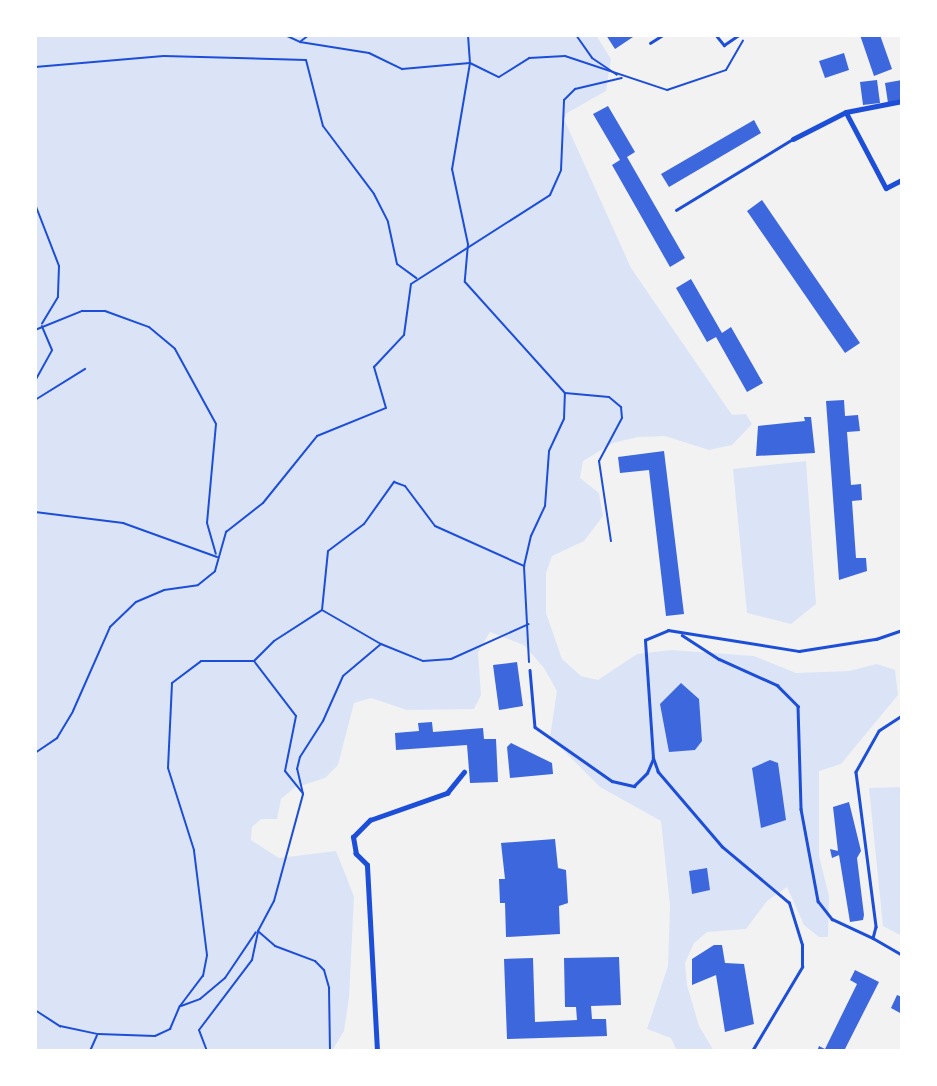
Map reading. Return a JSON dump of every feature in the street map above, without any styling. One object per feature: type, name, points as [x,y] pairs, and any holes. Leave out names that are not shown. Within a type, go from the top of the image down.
[{"type":"street","points":[[793,139],[846,112],[902,101]]},
{"type":"street","points":[[846,112],[886,188],[902,180]]},
{"type":"street","points":[[377,1051],[367,865],[356,854],[353,837],[370,820],[447,793],[464,772]]},
{"type":"lane","points":[[650,43],[663,35]]},
{"type":"lane","points":[[716,35],[724,45],[741,35]]},
{"type":"lane","points":[[676,210],[793,139]]},
{"type":"lane","points":[[752,1051],[802,967],[802,946],[789,903],[722,847],[659,772],[653,758],[645,640],[668,630],[799,651],[876,639],[902,630]]},
{"type":"lane","points":[[681,634],[719,659],[777,685],[798,706],[801,809],[818,901],[832,919],[902,955]]},
{"type":"lane","points":[[530,670],[535,727],[612,781],[634,786],[647,773],[653,758]]},
{"type":"lane","points":[[873,938],[876,927],[856,772],[879,731],[902,716]]},
{"type":"path","points":[[285,35],[300,42],[369,53],[408,70],[470,63],[499,77],[529,58],[565,56],[622,78],[667,90],[714,76],[732,65],[743,45],[741,35]]},
{"type":"path","points":[[300,42],[309,35]]},
{"type":"path","points":[[468,35],[470,63],[452,169],[468,244],[463,272],[469,289],[565,393],[609,397],[623,410],[599,461],[611,541]]},
{"type":"path","points":[[576,35],[592,58],[622,78]]},
{"type":"path","points":[[35,67],[164,57],[306,60],[323,126],[374,194],[388,222],[397,264],[417,278]]},
{"type":"path","points":[[35,753],[57,738],[73,711],[110,627],[136,602],[164,590],[198,585],[215,570],[226,532],[263,503],[317,436],[386,408],[374,367],[404,335],[407,290],[417,278],[468,244],[551,195],[561,170],[560,113],[569,92],[622,78]]},
{"type":"path","points":[[35,204],[59,266],[58,297],[42,325]]},
{"type":"path","points":[[35,330],[82,311],[106,311],[149,327],[175,349],[216,424],[207,523],[218,557]]},
{"type":"path","points":[[35,382],[52,350],[42,325]]},
{"type":"path","points":[[35,400],[85,369]]},
{"type":"path","points":[[530,670],[530,624],[524,566],[531,536],[545,506],[549,451],[564,419],[565,393]]},
{"type":"path","points":[[322,610],[328,551],[364,524],[394,482],[405,486],[435,526],[524,566]]},
{"type":"path","points":[[35,512],[123,523],[218,557]]},
{"type":"path","points":[[322,610],[381,644],[396,646],[414,659],[444,661],[530,624]]},
{"type":"path","points":[[35,1010],[60,1026],[98,1034],[164,1035],[180,1006],[203,976],[207,955],[194,850],[168,768],[170,689],[175,678],[197,662],[254,662],[274,641],[322,610]]},
{"type":"path","points":[[180,1006],[200,999],[225,978],[258,931],[274,901],[303,794],[297,769],[306,744],[323,721],[342,676],[381,644]]},
{"type":"path","points":[[254,662],[296,716],[285,771],[303,794]]},
{"type":"path","points":[[207,1051],[200,1030],[252,960],[258,931]]},
{"type":"path","points":[[258,931],[275,946],[315,961],[324,970],[329,988],[330,1051]]},
{"type":"path","points":[[90,1051],[98,1034]]},
{"type":"path","points":[[300,1051],[317,1051]]},
{"type":"shaded area","points":[[35,35],[596,35],[611,59],[606,91],[567,113],[564,119],[631,268],[732,415],[746,414],[752,424],[732,445],[709,450],[665,436],[638,437],[613,443],[583,461],[580,478],[599,493],[603,516],[584,541],[552,556],[546,573],[546,613],[562,659],[581,676],[598,680],[637,654],[671,650],[754,656],[796,673],[849,671],[877,664],[895,670],[898,695],[841,764],[819,771],[819,856],[829,896],[828,937],[819,937],[804,925],[787,887],[767,901],[746,929],[707,932],[694,943],[685,963],[687,985],[699,1026],[714,1051],[677,1051],[671,1038],[647,1029],[668,966],[670,906],[661,821],[600,787],[550,737],[557,691],[544,668],[524,645],[490,632],[478,652],[481,695],[474,709],[407,710],[371,698],[354,703],[338,765],[325,778],[294,788],[281,799],[277,819],[261,819],[252,827],[251,840],[279,858],[336,851],[354,897],[349,998],[344,1031],[332,1051],[35,1051]]},
{"type":"shaded area","points":[[806,461],[816,604],[791,624],[747,613],[733,469]]},
{"type":"shaded area","points":[[902,787],[902,936],[883,926],[869,788]]},
{"type":"building","points":[[606,35],[636,35],[615,49]]},
{"type":"building","points":[[860,35],[880,35],[892,69],[874,76]]},
{"type":"building","points":[[844,53],[849,70],[825,78],[819,61]]},
{"type":"building","points":[[877,80],[880,103],[863,105],[860,82]]},
{"type":"building","points":[[902,80],[902,100],[888,103],[885,83]]},
{"type":"building","points":[[608,106],[635,152],[627,157],[685,258],[670,267],[612,165],[620,160],[593,114]]},
{"type":"building","points":[[754,120],[761,133],[669,187],[661,174]]},
{"type":"building","points":[[762,200],[860,343],[845,353],[747,211]]},
{"type":"building","points":[[691,279],[722,333],[731,327],[763,383],[747,392],[716,337],[707,342],[676,288]]},
{"type":"building","points":[[844,400],[845,416],[858,415],[860,431],[847,432],[851,485],[861,484],[862,500],[852,501],[856,558],[866,558],[867,571],[839,580],[826,401]]},
{"type":"building","points":[[804,417],[811,417],[815,453],[756,456],[758,426],[805,421]]},
{"type":"building","points":[[664,451],[684,614],[666,616],[649,470],[620,473],[618,457]]},
{"type":"building","points":[[517,662],[523,706],[499,710],[493,665]]},
{"type":"building","points":[[681,683],[699,699],[702,741],[695,750],[669,752],[660,704]]},
{"type":"building","points":[[432,722],[433,732],[483,728],[484,739],[496,739],[498,782],[470,783],[467,745],[396,750],[395,733],[419,731],[418,723]]},
{"type":"building","points":[[511,743],[552,763],[553,774],[510,778],[507,747]]},
{"type":"building","points":[[770,760],[778,763],[786,820],[761,828],[752,768]]},
{"type":"building","points":[[849,802],[861,851],[857,858],[864,915],[863,920],[850,922],[839,855],[832,858],[830,849],[838,851],[833,807]]},
{"type":"building","points":[[555,839],[558,868],[566,870],[568,903],[559,906],[560,934],[506,937],[505,903],[500,903],[499,879],[505,879],[501,843]]},
{"type":"building","points":[[707,868],[710,890],[692,894],[689,871]]},
{"type":"building","points":[[714,945],[722,945],[725,963],[744,964],[754,1024],[725,1032],[716,975],[692,985],[692,959]]},
{"type":"building","points":[[619,957],[621,1005],[591,1006],[592,1019],[606,1019],[607,1036],[507,1039],[504,959],[533,958],[535,1022],[577,1020],[576,1007],[565,1007],[564,958]]},
{"type":"building","points":[[855,970],[879,982],[844,1051],[817,1051],[819,1046],[825,1049],[857,984],[850,980]]},
{"type":"building","points":[[897,995],[902,997],[902,1014],[891,1008]]}]
